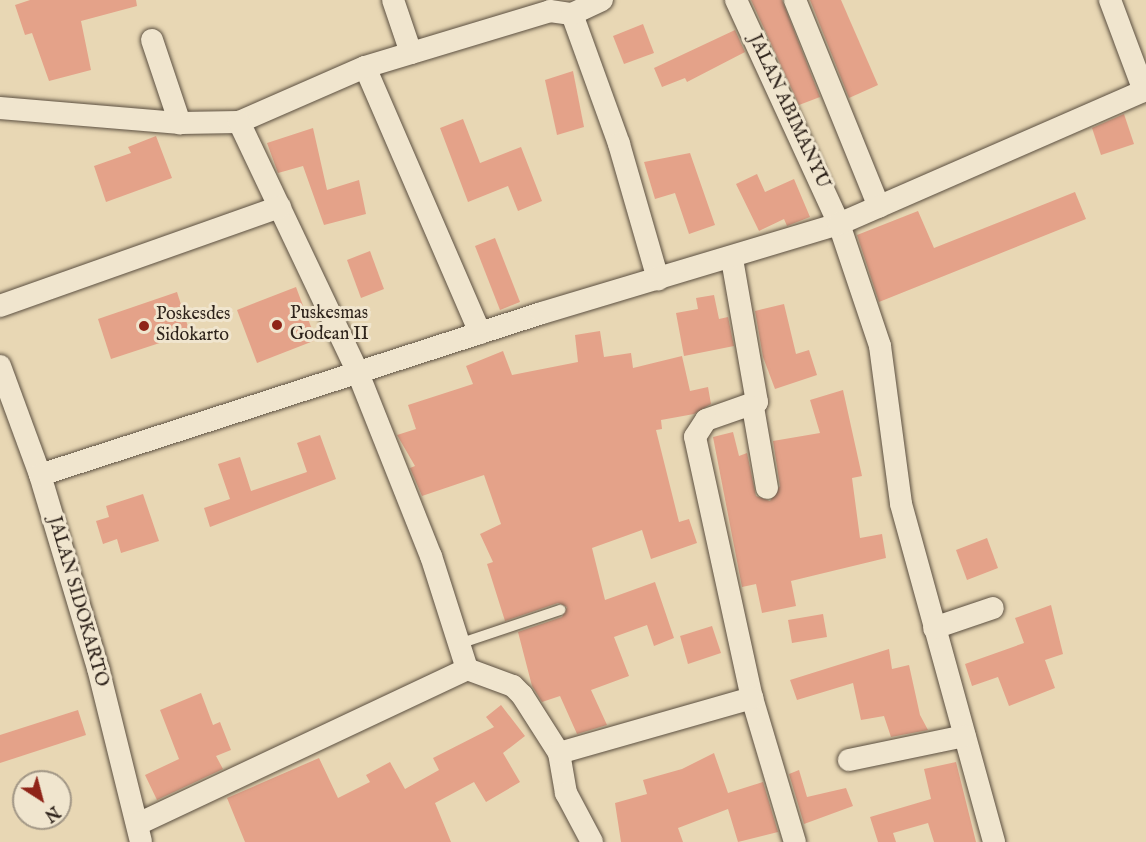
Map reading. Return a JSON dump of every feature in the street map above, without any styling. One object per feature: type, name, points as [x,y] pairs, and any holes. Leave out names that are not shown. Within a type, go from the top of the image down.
[{"type":"street","points":[[393,0],[411,53]]},
{"type":"street","points":[[0,108],[180,123],[239,122],[365,67],[550,11],[572,14],[602,0]]},
{"type":"street","name":"JALAN ABIMANYU","points":[[736,0],[839,224],[880,346],[902,504],[994,842]]},
{"type":"street","points":[[795,0],[879,207]]},
{"type":"street","points":[[40,475],[480,333],[732,259],[839,224],[1145,90],[1110,0]]},
{"type":"street","points":[[572,14],[619,144],[658,279]]},
{"type":"street","points":[[152,40],[180,123]]},
{"type":"street","points":[[365,67],[480,333]]},
{"type":"street","points":[[239,122],[358,373],[431,556],[467,669]]},
{"type":"street","points":[[0,306],[279,207]]},
{"type":"street","points":[[732,259],[757,397],[753,407],[767,488]]},
{"type":"street","name":"JALAN SIDOKARTO","points":[[1,371],[40,475],[140,833]]},
{"type":"street","points":[[753,407],[706,420],[695,437],[752,698],[795,842]]},
{"type":"street","points":[[934,628],[993,608]]},
{"type":"street","points":[[140,833],[467,669],[513,686],[559,753],[566,793],[592,842]]},
{"type":"street","points":[[559,753],[752,698]]},
{"type":"street","points":[[849,760],[965,736]]},
{"type":"lane","points":[[459,644],[560,610]]},
{"type":"building","points":[[30,0],[136,0],[137,6],[81,21],[91,70],[49,81],[32,33],[25,35],[15,5]]},
{"type":"building","points":[[751,0],[782,0],[820,97],[799,105]]},
{"type":"building","points":[[810,0],[841,0],[878,85],[849,98]]},
{"type":"building","points":[[643,24],[654,53],[624,64],[613,36]]},
{"type":"building","points":[[735,30],[745,52],[687,82],[685,78],[662,87],[654,68]]},
{"type":"building","points":[[573,71],[584,127],[557,135],[545,80]]},
{"type":"building","points":[[1124,114],[1134,144],[1101,155],[1092,128]]},
{"type":"building","points":[[463,119],[480,163],[521,147],[542,201],[518,211],[508,186],[468,202],[440,128]]},
{"type":"building","points":[[313,128],[327,190],[359,180],[366,214],[324,225],[303,166],[278,173],[267,143]]},
{"type":"building","points":[[156,136],[172,178],[106,202],[94,166],[131,153],[128,147]]},
{"type":"building","points":[[690,153],[715,225],[689,234],[675,193],[655,199],[644,162]]},
{"type":"building","points":[[757,174],[765,192],[794,179],[810,217],[787,226],[784,219],[759,231],[736,184]]},
{"type":"building","points":[[1075,192],[1086,219],[879,302],[857,235],[918,211],[934,248]]},
{"type":"building","points":[[495,238],[520,302],[500,310],[475,246]]},
{"type":"building","points":[[370,251],[384,289],[361,298],[347,260]]},
{"type":"building","name":"Puskesmas Godean II","points":[[296,287],[316,340],[257,363],[237,310]]},
{"type":"building","name":"Poskesdes Sidokarto","points":[[177,292],[190,333],[111,359],[98,319]]},
{"type":"building","points":[[714,295],[719,319],[728,317],[734,346],[684,356],[676,313],[698,309],[696,298]]},
{"type":"building","points":[[784,304],[796,354],[809,350],[817,375],[775,389],[763,357],[755,311]]},
{"type":"building","points":[[600,331],[604,357],[631,353],[633,368],[682,356],[690,391],[708,387],[711,404],[694,414],[661,420],[662,429],[656,430],[679,522],[689,519],[697,543],[651,559],[642,530],[592,548],[605,600],[655,582],[674,638],[654,646],[647,625],[614,637],[629,676],[591,690],[607,725],[577,734],[560,696],[542,702],[532,686],[518,632],[562,617],[567,607],[558,603],[505,621],[487,564],[493,562],[480,534],[501,524],[484,475],[422,496],[410,468],[415,466],[397,435],[416,429],[408,405],[473,384],[466,366],[503,351],[512,375],[578,362],[575,335]]},
{"type":"building","points":[[843,390],[862,476],[852,478],[860,538],[882,534],[886,558],[791,581],[796,606],[762,613],[756,584],[742,587],[713,437],[733,432],[739,456],[747,453],[756,496],[770,501],[780,486],[773,441],[820,433],[810,400]]},
{"type":"building","points":[[320,435],[336,479],[210,527],[204,508],[230,499],[218,464],[240,457],[251,491],[307,472],[297,443]]},
{"type":"building","points":[[143,494],[159,541],[121,553],[117,539],[103,544],[96,521],[109,517],[106,506]]},
{"type":"building","points":[[987,538],[998,568],[967,580],[956,550]]},
{"type":"building","points":[[1051,605],[1063,654],[1045,660],[1055,688],[1009,706],[998,677],[972,686],[965,664],[1024,643],[1015,618]]},
{"type":"building","points":[[823,614],[827,637],[792,643],[788,620]]},
{"type":"building","points":[[712,626],[721,653],[688,664],[680,636]]},
{"type":"building","points":[[889,649],[892,669],[909,665],[920,715],[928,730],[891,737],[884,716],[861,720],[853,683],[797,700],[790,680]]},
{"type":"building","points":[[201,693],[213,725],[220,722],[231,750],[216,756],[223,769],[157,800],[145,775],[179,759],[160,710]]},
{"type":"building","points":[[501,705],[525,736],[503,753],[520,782],[486,802],[474,782],[435,803],[451,842],[245,842],[227,798],[319,758],[338,798],[370,782],[366,775],[390,762],[405,789],[439,770],[433,758],[494,727],[486,717]]},
{"type":"building","points":[[78,710],[86,735],[0,763],[0,735]]},
{"type":"building","points":[[714,753],[728,793],[763,782],[778,832],[738,842],[728,809],[678,828],[683,842],[621,842],[615,803],[647,794],[643,780],[682,769]]},
{"type":"building","points":[[956,762],[976,842],[934,842],[928,823],[893,833],[896,842],[878,842],[870,817],[931,799],[924,769]]},
{"type":"building","points":[[799,770],[807,797],[846,788],[853,806],[804,824],[789,774]]},
{"type":"place","name":"Puskesmas Godean II","points":[[277,325]]},
{"type":"place","name":"Poskesdes Sidokarto","points":[[144,326]]}]
